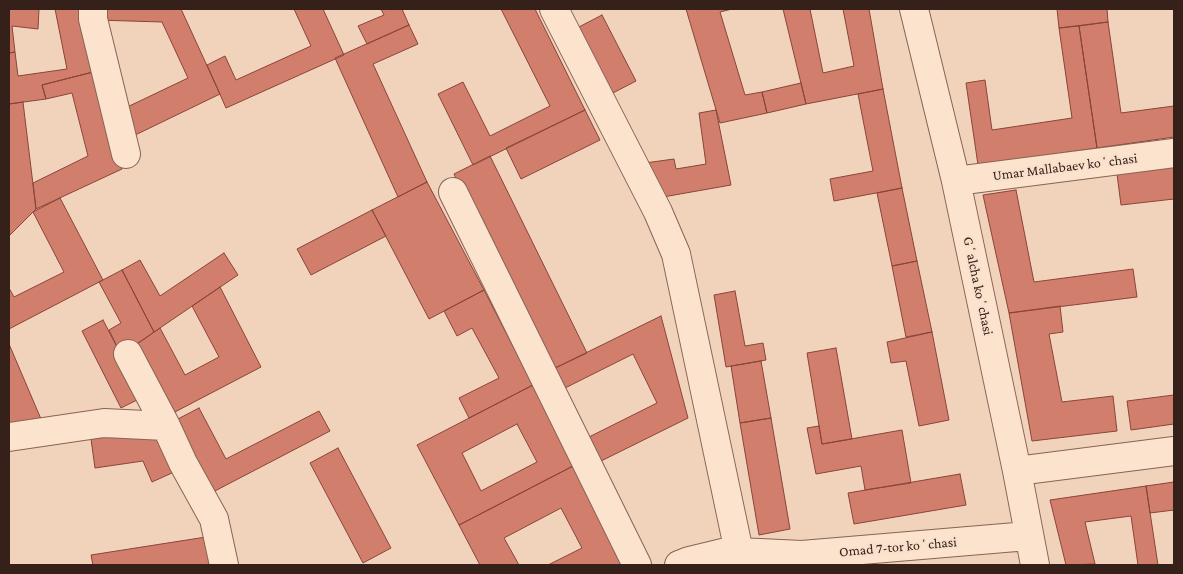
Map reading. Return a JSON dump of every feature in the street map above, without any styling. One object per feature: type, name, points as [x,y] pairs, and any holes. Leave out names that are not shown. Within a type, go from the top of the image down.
[{"type":"street","points":[[93,9],[93,19],[126,154]]},
{"type":"street","points":[[554,9],[658,212],[676,254],[740,552]]},
{"type":"street","name":"Gʻalcha koʻchasi","points":[[914,9],[956,181],[1035,565]]},
{"type":"street","name":"Umar Mallabaev koʻchasi","points":[[956,181],[1174,153]]},
{"type":"street","points":[[453,192],[637,565]]},
{"type":"street","points":[[128,354],[214,519],[224,565]]},
{"type":"street","points":[[9,437],[104,423],[166,426]]},
{"type":"street","points":[[1017,472],[1174,451]]},
{"type":"street","name":"Omad 7-tor koʻchasi","points":[[679,565],[689,561],[740,552],[802,554],[1028,536]]},
{"type":"building","points":[[9,9],[39,9],[38,29],[12,26],[15,52],[9,53]]},
{"type":"building","points":[[55,9],[86,9],[97,71],[42,85],[46,99],[9,104],[9,53],[15,52],[18,76],[67,69]]},
{"type":"building","points":[[96,9],[181,9],[220,94],[129,138],[123,109],[188,78],[162,22],[96,20]]},
{"type":"building","points":[[294,9],[323,9],[344,55],[226,108],[207,65],[225,56],[236,80],[311,46]]},
{"type":"building","points":[[381,9],[402,9],[409,25],[367,44],[358,26],[384,15]]},
{"type":"building","points":[[501,9],[535,9],[585,110],[473,165],[438,94],[463,82],[490,136],[550,106]]},
{"type":"building","points":[[686,9],[732,9],[720,12],[745,95],[762,92],[767,113],[720,123]]},
{"type":"building","points":[[783,9],[810,9],[823,73],[854,66],[843,9],[869,9],[883,89],[806,104]]},
{"type":"building","points":[[1057,9],[1107,9],[1108,22],[1059,28]]},
{"type":"building","points":[[602,15],[636,81],[611,94],[577,28]]},
{"type":"building","points":[[1108,22],[1121,113],[1174,106],[1174,137],[1097,148],[1079,26]]},
{"type":"building","points":[[409,25],[418,44],[373,64],[427,182],[398,197],[335,58]]},
{"type":"building","points":[[1079,26],[1097,148],[978,165],[966,83],[985,80],[992,130],[1072,118],[1059,28]]},
{"type":"building","points":[[97,71],[122,169],[36,209],[33,183],[88,156],[72,93],[46,99],[42,85]]},
{"type":"building","points":[[801,83],[806,104],[767,113],[762,92]]},
{"type":"building","points":[[883,89],[902,188],[834,201],[830,179],[873,171],[858,94]]},
{"type":"building","points":[[23,102],[36,209],[9,236],[9,104]]},
{"type":"building","points":[[585,110],[600,140],[521,179],[506,148]]},
{"type":"building","points":[[716,110],[731,185],[663,197],[645,163],[674,159],[676,169],[706,164],[699,113]]},
{"type":"building","points":[[490,156],[587,353],[551,370],[454,174]]},
{"type":"building","points":[[1174,167],[1174,199],[1121,205],[1117,174]]},
{"type":"building","points":[[427,182],[484,290],[429,319],[372,210]]},
{"type":"building","points":[[902,188],[917,261],[892,266],[877,193]]},
{"type":"building","points":[[1016,190],[1034,282],[1133,269],[1137,297],[1009,313],[983,195]]},
{"type":"building","points":[[60,198],[103,280],[9,329],[9,288],[14,297],[64,272],[33,212]]},
{"type":"building","points":[[372,210],[386,236],[311,275],[297,249]]},
{"type":"building","points":[[224,253],[238,275],[154,332],[122,270],[140,260],[160,296]]},
{"type":"building","points":[[917,261],[932,332],[906,337],[892,266]]},
{"type":"building","points":[[122,270],[154,332],[121,355],[109,330],[121,323],[99,282]]},
{"type":"building","points":[[220,287],[261,367],[173,413],[137,344],[160,328],[185,375],[219,357],[192,306]]},
{"type":"building","points":[[484,290],[533,385],[469,418],[459,398],[499,378],[472,328],[457,336],[444,311]]},
{"type":"building","points":[[735,291],[745,346],[763,343],[766,360],[726,367],[714,295]]},
{"type":"building","points":[[1060,306],[1063,332],[1049,334],[1062,402],[1113,396],[1117,431],[1032,441],[1009,313]]},
{"type":"building","points":[[661,316],[688,418],[597,463],[585,439],[657,403],[633,354],[561,390],[551,370]]},
{"type":"building","points":[[103,320],[143,397],[121,408],[82,331]]},
{"type":"building","points":[[932,332],[949,420],[919,426],[906,361],[891,363],[887,342]]},
{"type":"building","points":[[9,344],[41,419],[9,424]]},
{"type":"building","points":[[836,348],[852,439],[822,444],[807,353]]},
{"type":"building","points":[[761,361],[771,418],[740,423],[731,366]]},
{"type":"building","points":[[533,385],[575,465],[459,525],[417,445]],"holes":[[[517,424],[537,462],[481,491],[462,453]]]},
{"type":"building","points":[[1174,395],[1174,424],[1131,430],[1127,401]]},
{"type":"building","points":[[199,408],[226,459],[319,411],[330,431],[211,493],[174,421]]},
{"type":"building","points":[[771,418],[790,529],[759,535],[740,423]]},
{"type":"building","points":[[819,426],[822,444],[902,430],[911,483],[865,490],[861,466],[816,474],[807,428]]},
{"type":"building","points":[[155,431],[174,472],[152,482],[143,461],[95,468],[91,439]]},
{"type":"building","points":[[338,448],[391,548],[363,563],[310,463]]},
{"type":"building","points":[[575,465],[625,562],[618,565],[548,565],[582,548],[561,508],[504,538],[519,565],[480,565],[459,525]]},
{"type":"building","points":[[960,474],[966,505],[854,524],[848,493]]},
{"type":"building","points":[[1174,482],[1174,510],[1150,513],[1146,486]]},
{"type":"building","points":[[1146,486],[1158,565],[1138,565],[1131,516],[1085,522],[1095,564],[1066,565],[1050,500]]},
{"type":"building","points":[[206,537],[211,565],[93,565],[91,555]]}]
